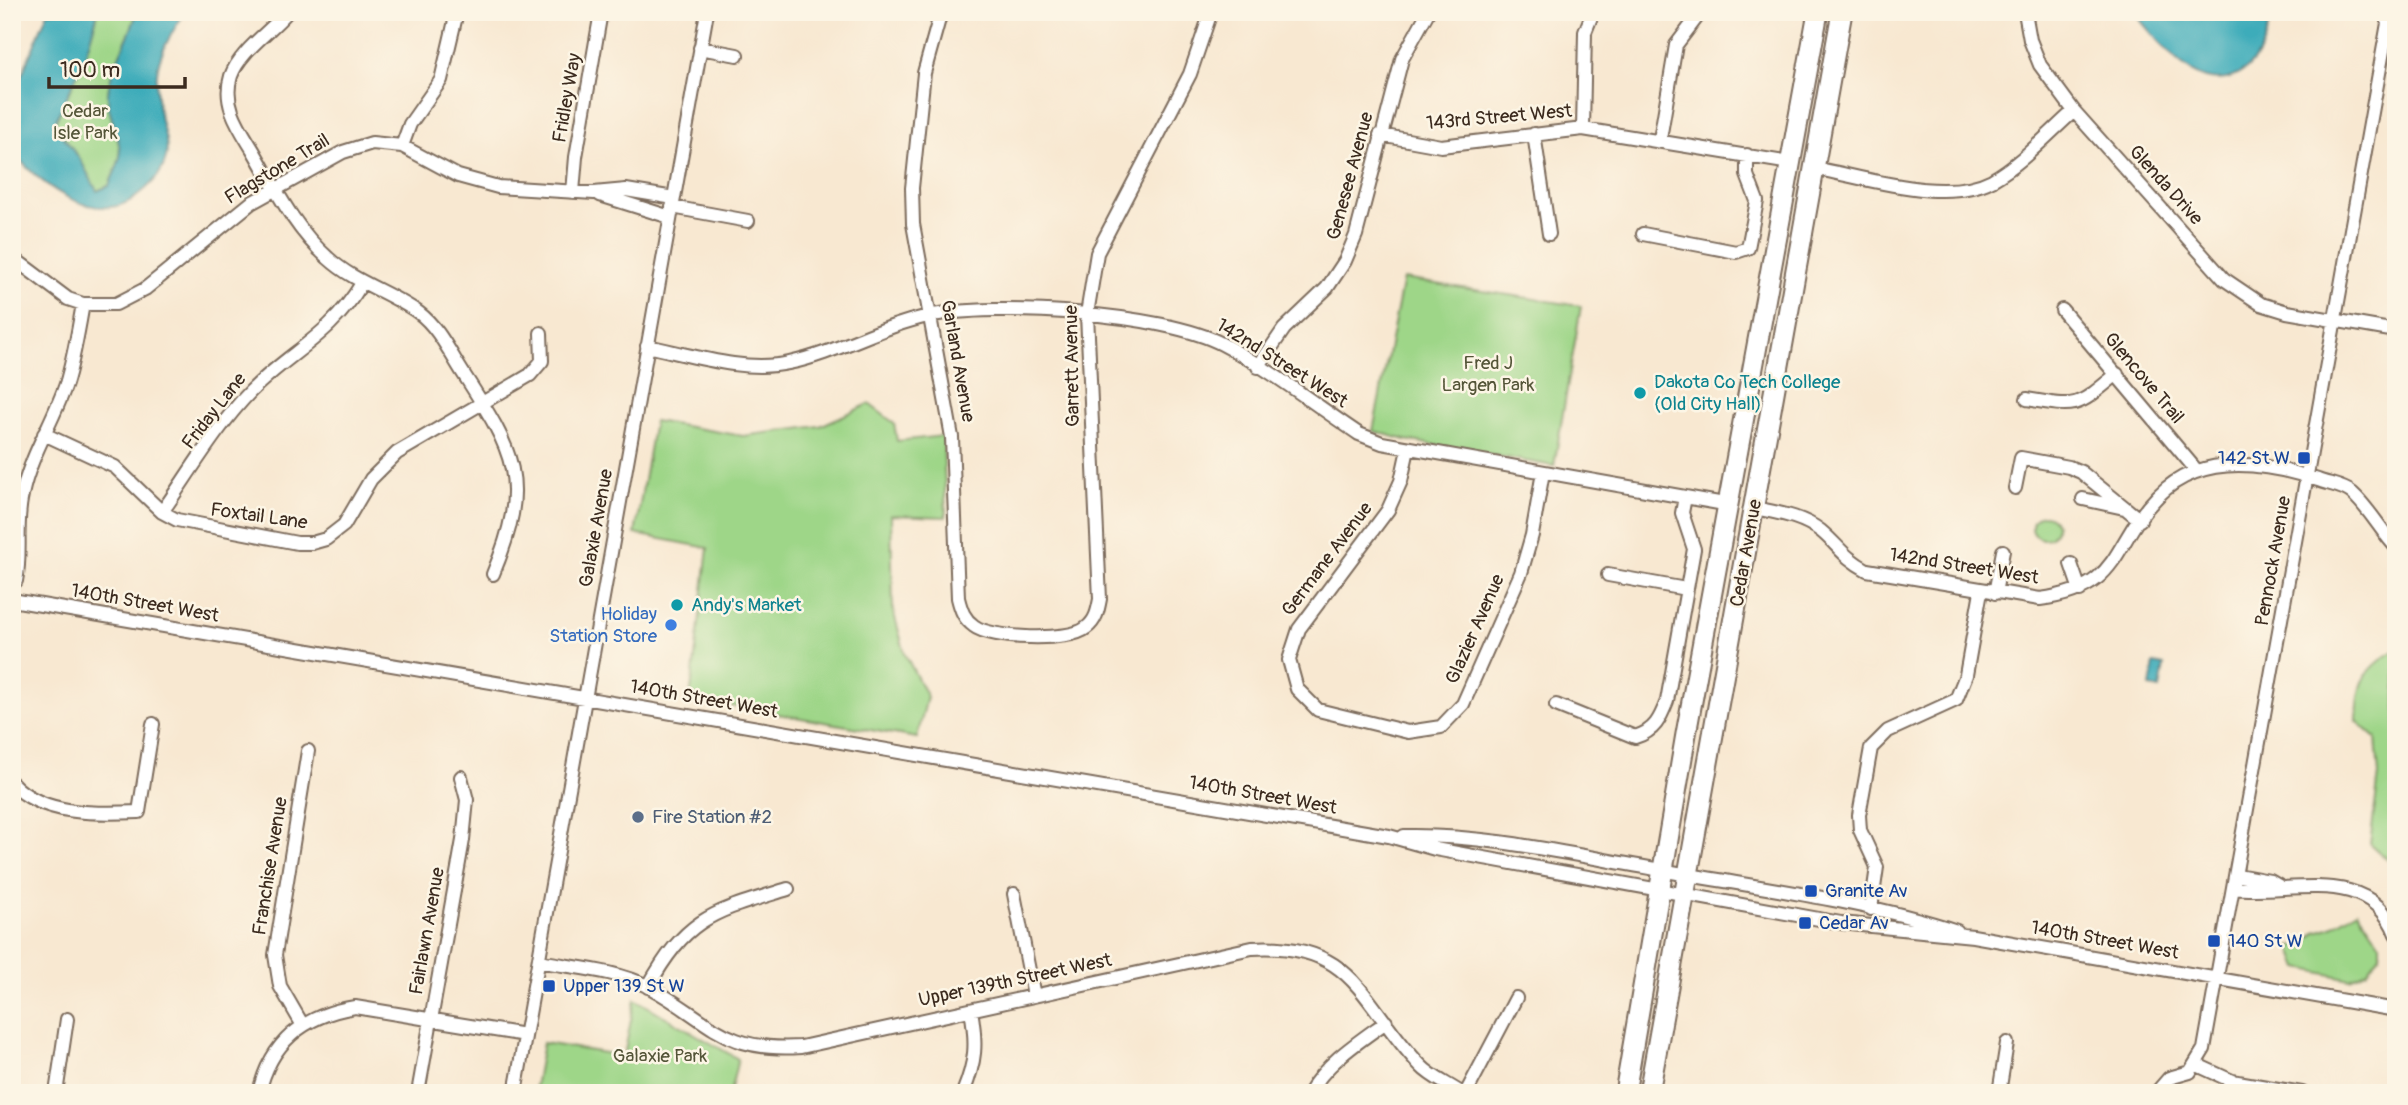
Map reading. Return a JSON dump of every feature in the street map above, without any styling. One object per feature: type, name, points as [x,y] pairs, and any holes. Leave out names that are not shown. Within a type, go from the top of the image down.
[{"type":"highway","name":"Cedar Avenue","points":[[1625,1093],[1818,12]]},
{"type":"highway","name":"Cedar Avenue","points":[[1649,1093],[1842,12]]},
{"type":"highway","points":[[1752,378],[1753,437],[1747,484],[1748,498],[1755,508]]},
{"type":"highway","points":[[1730,505],[1739,516],[1740,527],[1732,581],[1736,609]]},
{"type":"street","points":[[286,12],[237,64],[228,87],[231,112],[275,189],[309,240],[329,260],[362,283],[429,321],[507,446],[515,478],[508,540],[493,574]]},
{"type":"street","points":[[402,146],[410,124],[441,80],[457,12]]},
{"type":"street","name":"Fridley Way","points":[[573,191],[576,158],[601,12]]},
{"type":"street","name":"Galaxie Avenue","points":[[515,1093],[707,12]]},
{"type":"street","name":"Garland Avenue","points":[[941,12],[924,73],[912,188],[913,224],[952,437],[958,598],[963,616],[988,634],[1060,636]]},
{"type":"street","name":"Garrett Avenue","points":[[1060,636],[1074,635],[1087,628],[1097,615],[1100,599],[1087,314],[1097,254],[1190,74],[1210,12]]},
{"type":"street","name":"Genesee Avenue","points":[[1258,367],[1284,330],[1327,288],[1345,261],[1356,235],[1402,59],[1427,12]]},
{"type":"street","points":[[1583,129],[1584,32],[1593,12]]},
{"type":"street","points":[[1660,139],[1676,45],[1701,12]]},
{"type":"street","name":"Glenda Drive","points":[[2025,12],[2030,40],[2040,65],[2074,111],[2224,279],[2239,292],[2261,304],[2287,312],[2396,331]]},
{"type":"street","name":"Pennock Avenue","points":[[2195,1064],[2204,1049],[2218,979],[2390,12]]},
{"type":"street","points":[[701,48],[737,55]]},
{"type":"street","points":[[1813,167],[1928,190],[1973,188],[2003,173],[2074,111]]},
{"type":"street","name":"143rd Street West","points":[[1380,135],[1441,146],[1583,129],[1660,139],[1790,163]]},
{"type":"street","points":[[1534,134],[1549,234]]},
{"type":"street","name":"Flagstone Trail","points":[[12,257],[54,290],[83,304],[116,304],[138,294],[244,209],[275,189],[357,146],[387,142],[402,146],[445,170],[484,184],[512,189],[593,193]]},
{"type":"street","points":[[1643,234],[1736,253],[1748,248],[1757,201],[1747,175],[1747,155]]},
{"type":"street","points":[[593,193],[626,190],[672,207]]},
{"type":"street","points":[[593,193],[748,220]]},
{"type":"street","name":"Friday Lane","points":[[162,512],[239,404],[260,383],[332,325],[362,283]]},
{"type":"street","points":[[12,583],[16,581],[21,556],[14,540],[25,482],[66,384],[83,304]]},
{"type":"street","name":"142nd Street West","points":[[648,346],[761,366],[786,364],[930,316],[982,310],[1087,314],[1194,332],[1222,344],[1359,434],[1408,449],[1730,505]]},
{"type":"street","name":"Glencove Trail","points":[[2062,310],[2197,471]]},
{"type":"street","name":"Foxtail Lane","points":[[44,434],[115,467],[162,512],[194,525],[298,543],[319,542],[344,525],[371,479],[397,453],[483,405],[536,369],[542,360],[541,333]]},
{"type":"street","points":[[2027,399],[2074,406],[2083,402],[2117,374]]},
{"type":"street","name":"Germane Avenue","points":[[1334,716],[1318,710],[1297,690],[1289,660],[1292,644],[1298,629],[1388,510],[1401,481],[1408,449]]},
{"type":"street","points":[[2015,488],[2021,458],[2057,464],[2081,472],[2140,520]]},
{"type":"street","name":"142nd Street West","points":[[1755,508],[1806,521],[1822,532],[1845,558],[1867,570],[2040,599],[2080,590],[2105,574],[2161,492],[2197,471],[2237,464],[2308,477],[2351,492],[2396,547]]},
{"type":"street","name":"Glazier Avenue","points":[[1334,716],[1408,732],[1425,732],[1441,727],[1463,704],[1521,573],[1532,535],[1543,472]]},
{"type":"street","points":[[1556,705],[1635,737],[1648,733],[1658,723],[1667,701],[1695,549],[1682,513],[1685,497]]},
{"type":"street","points":[[2083,499],[2127,509]]},
{"type":"street","points":[[1995,593],[2003,551]]},
{"type":"street","points":[[2071,564],[2080,590]]},
{"type":"street","points":[[1608,575],[1686,589]]},
{"type":"street","points":[[1871,909],[1877,867],[1860,830],[1859,815],[1871,748],[1888,731],[1947,706],[1958,698],[1966,675],[1981,591]]},
{"type":"street","name":"140th Street West","points":[[12,600],[1389,836],[1435,849],[1871,909],[1922,919],[1973,936]]},
{"type":"street","points":[[12,783],[19,790],[49,805],[103,815],[139,812],[153,724]]},
{"type":"street","name":"Franchise Avenue","points":[[302,1024],[280,986],[275,955],[308,751]]},
{"type":"street","name":"Fairlawn Avenue","points":[[418,1093],[463,840],[467,800],[461,777]]},
{"type":"street","name":"140th Street West","points":[[1389,836],[1439,835],[1483,840],[1841,923],[1973,936],[2396,1010]]},
{"type":"street","points":[[2236,881],[2270,891],[2318,885],[2370,899],[2388,918],[2396,934]]},
{"type":"street","points":[[648,987],[669,950],[698,922],[726,908],[788,889]]},
{"type":"street","points":[[1014,894],[1034,996]]},
{"type":"street","name":"Upper 139th Street West","points":[[538,961],[616,975],[648,987],[725,1037],[769,1049],[801,1047],[1252,948],[1282,946],[1312,953],[1340,968],[1360,987],[1422,1067],[1461,1093]]},
{"type":"street","points":[[1466,1093],[1516,998]]},
{"type":"street","points":[[260,1093],[264,1072],[279,1045],[302,1024],[330,1011],[355,1007],[525,1035]]},
{"type":"street","points":[[963,1093],[974,1066],[976,1040],[971,1010]]},
{"type":"street","points":[[56,1093],[67,1019]]},
{"type":"street","points":[[1309,1093],[1320,1074],[1338,1057],[1386,1022]]},
{"type":"street","points":[[1999,1093],[2007,1043]]},
{"type":"street","points":[[2156,1093],[2169,1078],[2190,1072],[2195,1064],[2232,1081],[2302,1093]]},
{"type":"green space","name":"Cedar Isle Park","points":[[98,12],[137,12],[112,74],[108,93],[120,156],[109,186],[96,191],[80,159],[54,124],[84,60]]},
{"type":"green space","name":"Fred J Largen Park","points":[[1403,279],[1581,306],[1554,466],[1406,440],[1373,431]]},
{"type":"green space","points":[[869,404],[894,423],[897,441],[943,436],[946,517],[891,515],[893,610],[905,654],[927,697],[917,738],[690,699],[708,548],[635,534],[654,421],[743,436],[820,426]]},
{"type":"green space","points":[[2044,515],[2055,522],[2056,527],[2049,538],[2044,539],[2033,532],[2032,527],[2039,516]]},
{"type":"green space","points":[[2396,650],[2396,867],[2370,844],[2379,775],[2376,738],[2357,721],[2364,679],[2376,664]]},
{"type":"green space","points":[[2358,910],[2380,943],[2380,954],[2368,971],[2350,979],[2299,968],[2291,947],[2306,942],[2316,932],[2329,928]]},
{"type":"green space","name":"Galaxie Park","points":[[635,999],[738,1059],[730,1093],[534,1093],[543,1043],[624,1056]]},
{"type":"water","points":[[48,12],[98,12],[84,60],[54,124],[80,159],[97,191],[109,186],[120,156],[108,93],[113,72],[137,12],[185,12],[163,50],[157,73],[157,100],[166,142],[166,158],[154,181],[126,203],[108,207],[90,206],[72,200],[39,178],[12,151],[12,111],[20,79]]},
{"type":"water","points":[[2133,12],[2271,12],[2263,44],[2251,64],[2228,78],[2212,79],[2197,75],[2183,65]]},
{"type":"water","points":[[2154,664],[2164,666],[2160,689],[2150,687]]},
{"type":"place","name":"Dakota Co Tech College (Old City Hall)","points":[[1640,393]]},
{"type":"place","name":"142 St W","points":[[2304,458]]},
{"type":"place","name":"Andy's Market","points":[[677,605]]},
{"type":"place","name":"Holiday Station Store","points":[[671,625]]},
{"type":"place","name":"Fire Station #2","points":[[638,817]]},
{"type":"place","name":"Granite Av","points":[[1811,891]]},
{"type":"place","name":"Cedar Av","points":[[1805,923]]},
{"type":"place","name":"140 St W","points":[[2214,941]]},
{"type":"place","name":"Upper 139 St W","points":[[549,986]]}]
